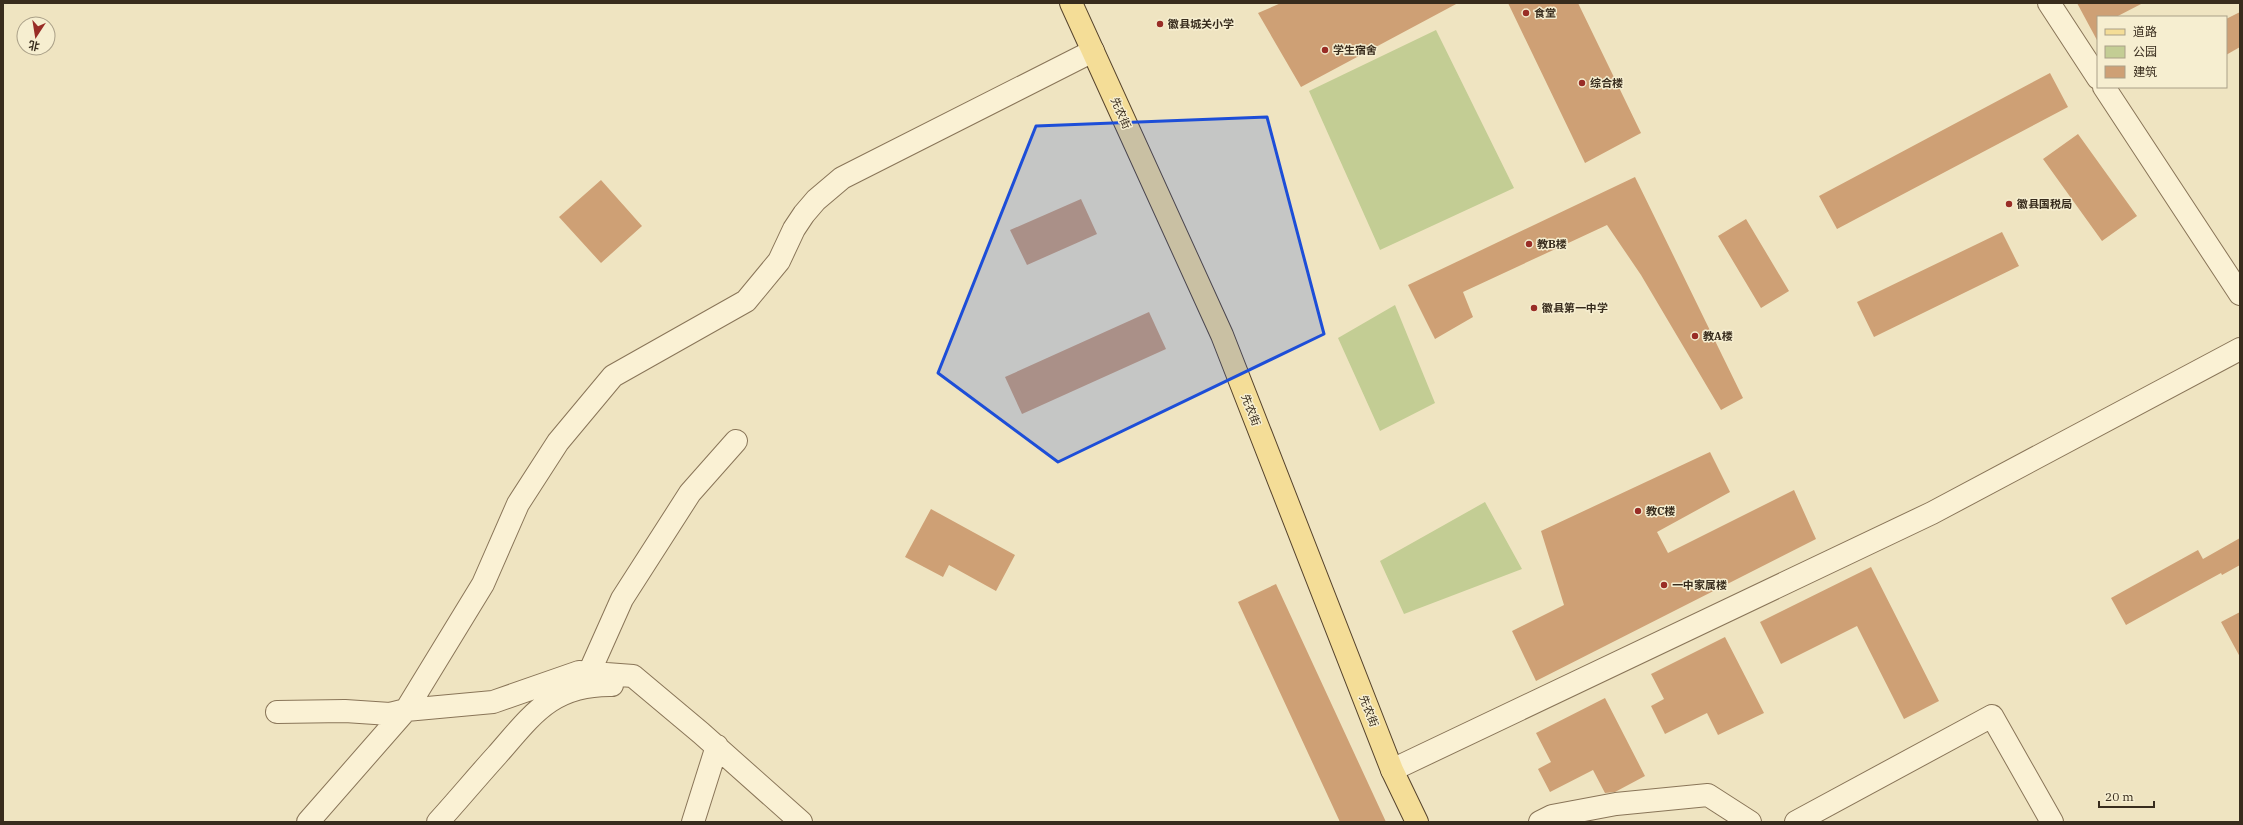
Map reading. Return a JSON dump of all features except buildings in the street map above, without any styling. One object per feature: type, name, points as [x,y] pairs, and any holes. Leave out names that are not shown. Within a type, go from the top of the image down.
[{"type":"main road","name":"先农街","points":[[1071,3],[1222,335],[1392,770],[1417,822]]},
{"type":"street","points":[[2049,3],[2097,76]]},
{"type":"street","points":[[308,822],[406,710],[483,584],[518,504],[558,442],[613,376],[746,301],[779,261],[785,244],[804,214],[824,192],[842,178],[1093,50]]},
{"type":"street","points":[[2105,88],[2240,294]]},
{"type":"street","points":[[1392,770],[1932,513],[2240,348]]},
{"type":"street","points":[[589,673],[622,599],[690,493],[736,441]]},
{"type":"street","points":[[277,712],[345,711],[390,714],[406,710],[493,702],[579,672],[632,676],[717,746],[801,822]]},
{"type":"street","points":[[438,822],[520,726],[543,705],[571,691],[601,685],[616,685],[632,676]]},
{"type":"street","points":[[1796,822],[1992,716],[2052,822]]},
{"type":"street","points":[[692,822],[717,746]]},
{"type":"street","points":[[1540,822],[1552,816],[1616,804],[1708,795],[1750,822]]},
{"type":"highlighted area","points":[[1267,117],[1324,334],[1058,462],[938,373],[1036,126]]},
{"type":"green space","points":[[1436,30],[1514,188],[1380,250],[1309,91]]},
{"type":"green space","points":[[1395,305],[1435,403],[1380,431],[1338,338]]},
{"type":"green space","points":[[1485,502],[1522,569],[1404,614],[1380,561]]},
{"type":"place","name":"食堂","points":[[1526,13]]},
{"type":"place","name":"徽县城关小学","points":[[1160,24]]},
{"type":"place","name":"学生宿舍","points":[[1325,50]]},
{"type":"place","name":"综合楼","points":[[1582,83]]},
{"type":"place","name":"徽县国税局","points":[[2009,204]]},
{"type":"place","name":"教B楼","points":[[1529,244]]},
{"type":"place","name":"徽县第一中学","points":[[1534,308]]},
{"type":"place","name":"教A楼","points":[[1695,336]]},
{"type":"place","name":"教C楼","points":[[1638,511]]},
{"type":"place","name":"一中家属楼","points":[[1664,585]]}]
